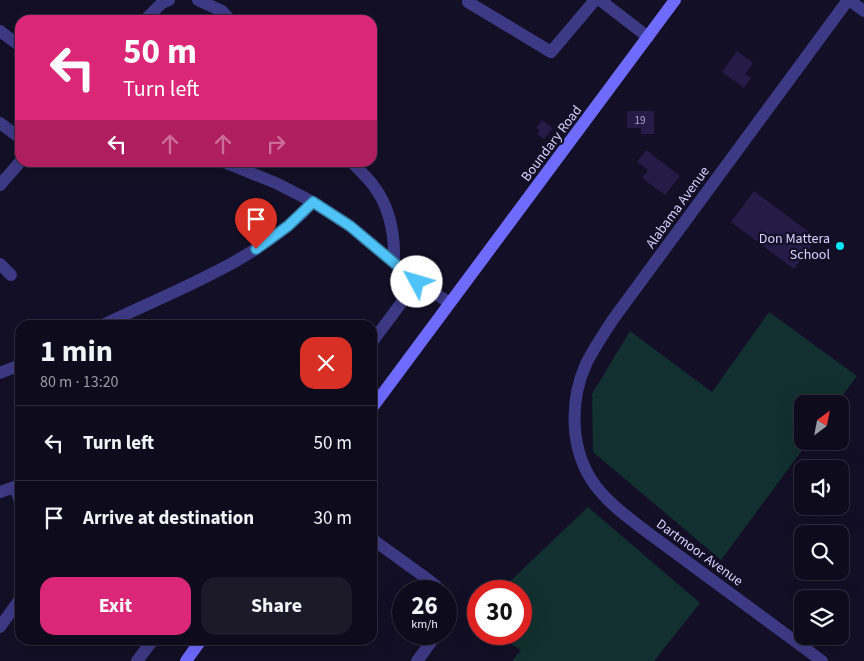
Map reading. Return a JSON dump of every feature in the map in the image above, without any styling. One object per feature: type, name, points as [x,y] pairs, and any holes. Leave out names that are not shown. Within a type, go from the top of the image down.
[{"type":"street","points":[[150,15],[162,3],[169,0]]},
{"type":"street","points":[[198,0],[222,10],[226,15]]},
{"type":"street","points":[[468,2],[551,52],[595,0]]},
{"type":"street","points":[[600,0],[648,37]]},
{"type":"street","name":"Boundary Road","points":[[377,401],[675,0]]},
{"type":"street","points":[[849,0],[864,11]]},
{"type":"street","name":"Alabama Avenue","points":[[578,451],[574,426],[576,399],[580,380],[586,365],[602,336],[849,0]]},
{"type":"street","points":[[0,31],[15,42]]},
{"type":"street","points":[[0,123],[15,134]]},
{"type":"street","points":[[0,185],[16,167]]},
{"type":"street","points":[[236,167],[276,183],[313,202],[350,226],[417,282],[450,303]]},
{"type":"street","points":[[357,167],[374,186],[385,208],[392,228],[394,263]]},
{"type":"street","points":[[114,320],[243,257],[288,226],[313,202]]},
{"type":"street","points":[[0,264],[11,275]]},
{"type":"street","points":[[377,335],[417,282]]},
{"type":"street","points":[[0,373],[15,367]]},
{"type":"street","name":"Dartmoor Avenue","points":[[578,451],[594,485],[623,513],[822,661]]},
{"type":"street","points":[[0,492],[15,487]]},
{"type":"street","points":[[377,543],[428,580]]},
{"type":"street","points":[[0,627],[15,606]]},
{"type":"street","points":[[137,661],[149,645]]},
{"type":"street","points":[[186,661],[197,645]]},
{"type":"street","points":[[417,661],[429,645]]},
{"type":"green space","points":[[769,312],[857,376],[843,395],[794,395],[794,450],[802,450],[721,560],[593,452],[592,394],[630,331],[712,392]]},
{"type":"green space","points":[[588,507],[700,603],[654,661],[512,661],[521,650],[513,645],[532,645],[532,580],[512,580]]},
{"type":"building","points":[[737,51],[753,63],[745,74],[751,78],[744,88],[722,72]]},
{"type":"building","points":[[627,111],[654,111],[654,134],[641,134],[641,128],[627,128]]},
{"type":"building","points":[[542,120],[553,128],[544,139],[537,134],[540,131],[536,128]]},
{"type":"building","points":[[646,150],[680,176],[665,195],[642,178],[648,170],[637,162]]},
{"type":"building","points":[[754,191],[817,238],[794,269],[731,222]]},
{"type":"place","name":"Don Mattera School","points":[[840,246]]},
{"type":"route","points":[[256,249],[288,226],[313,202],[350,226],[417,282]]}]
